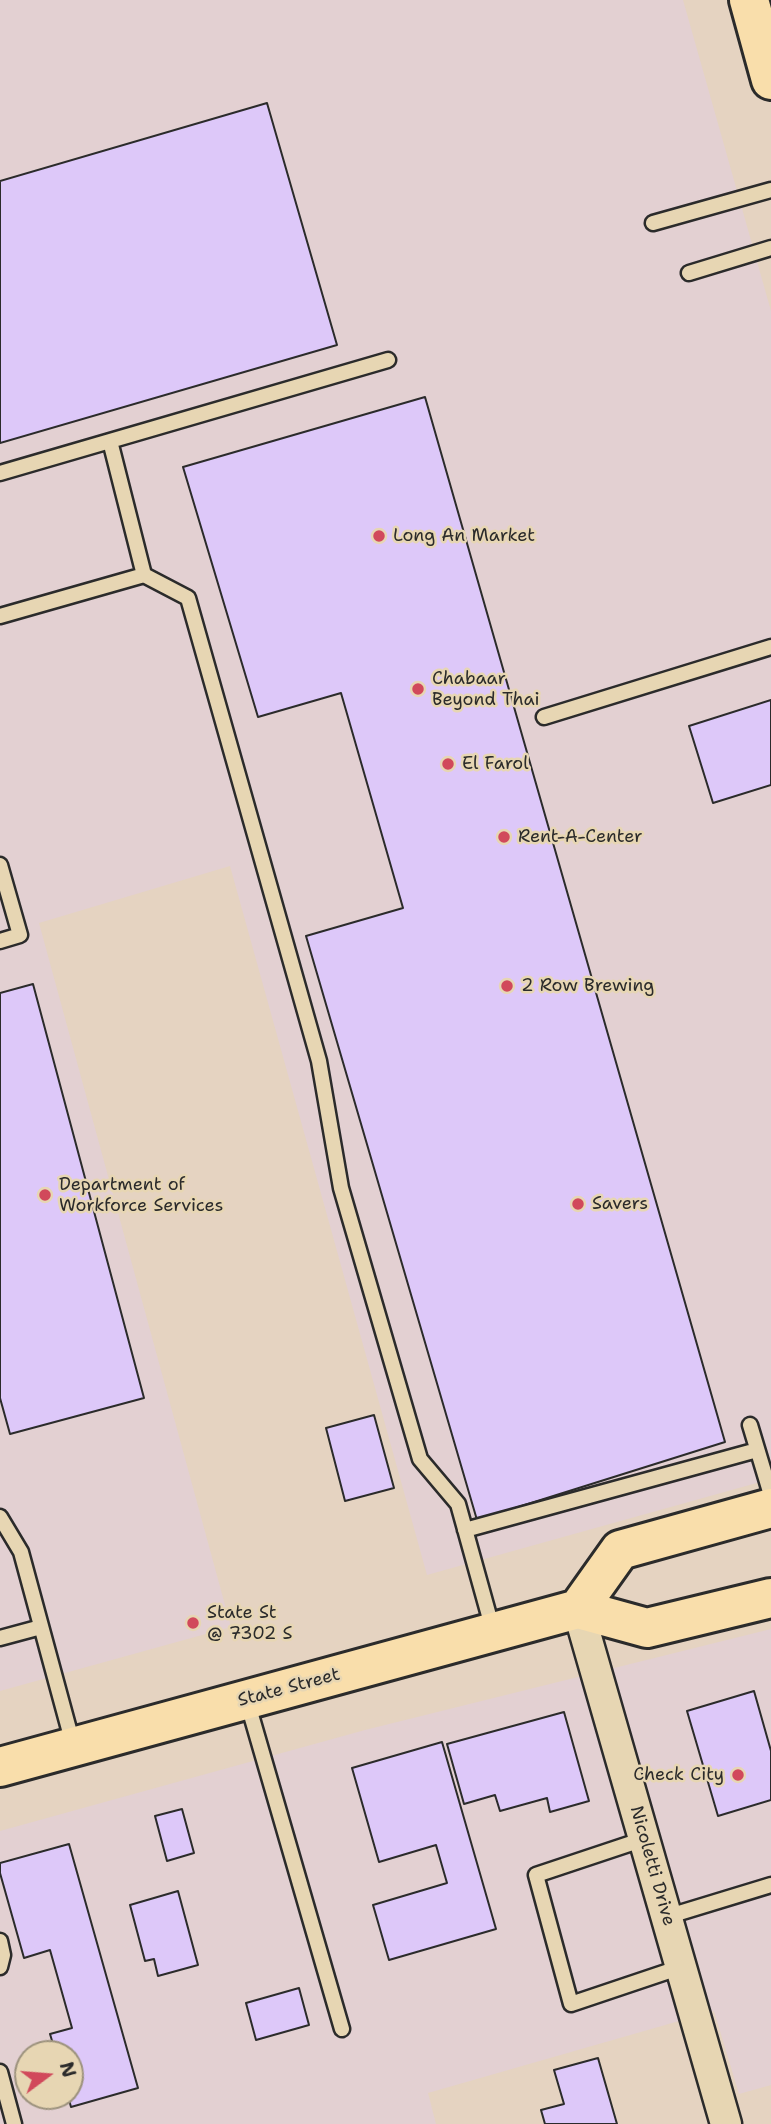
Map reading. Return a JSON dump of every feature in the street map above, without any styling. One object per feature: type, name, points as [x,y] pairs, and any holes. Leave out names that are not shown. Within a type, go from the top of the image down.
[{"type":"main road","points":[[748,0],[771,80]]},
{"type":"main road","points":[[771,1508],[620,1550],[578,1609],[646,1628],[771,1598]]},
{"type":"main road","name":"State Street","points":[[0,1767],[578,1609]]},
{"type":"street","name":"Nicoletti Drive","points":[[578,1609],[726,2124]]},
{"type":"lane","points":[[653,223],[771,190]]},
{"type":"lane","points":[[689,273],[771,248]]},
{"type":"lane","points":[[0,473],[388,360]]},
{"type":"lane","points":[[110,441],[144,575]]},
{"type":"lane","points":[[0,616],[144,575],[188,598],[319,1061],[341,1188],[420,1459],[458,1504],[493,1632]]},
{"type":"lane","points":[[544,717],[771,647]]},
{"type":"lane","points":[[0,865],[20,935],[0,940]]},
{"type":"lane","points":[[750,1425],[771,1495]]},
{"type":"lane","points":[[465,1530],[757,1450]]},
{"type":"lane","points":[[0,1517],[21,1552],[74,1747]]},
{"type":"lane","points":[[0,1638],[41,1627]]},
{"type":"lane","points":[[247,1699],[342,2029]]},
{"type":"lane","points":[[644,1839],[536,1875],[571,2004],[681,1967]]},
{"type":"lane","points":[[666,1917],[771,1885]]},
{"type":"lane","points":[[0,1941],[4,1955],[0,1967]]},
{"type":"lane","points":[[0,2072],[14,2124]]},
{"type":"shaded area","points":[[0,0],[683,0],[771,311],[771,1479],[427,1575],[230,866],[39,923],[231,1627],[0,1691]]},
{"type":"shaded area","points":[[771,1629],[771,2085],[739,2094],[714,2011],[428,2093],[436,2124],[0,2124],[0,1831],[365,1730]]},
{"type":"building","points":[[267,103],[337,345],[0,443],[0,181]]},
{"type":"building","points":[[425,397],[725,1442],[477,1520],[306,936],[403,908],[341,693],[258,717],[183,467]]},
{"type":"building","points":[[771,700],[771,785],[713,803],[689,726]]},
{"type":"building","name":"Department of Workforce Services","points":[[33,984],[144,1398],[10,1434],[0,1398],[0,993]]},
{"type":"building","points":[[374,1415],[394,1488],[345,1501],[326,1428]]},
{"type":"building","name":"Check City","points":[[754,1691],[771,1751],[771,1800],[718,1816],[687,1711]]},
{"type":"building","points":[[564,1712],[589,1801],[550,1812],[547,1798],[500,1811],[495,1795],[464,1804],[447,1744]]},
{"type":"building","points":[[442,1742],[496,1929],[389,1960],[373,1905],[447,1883],[436,1845],[379,1862],[352,1768]]},
{"type":"building","points":[[182,1809],[194,1853],[167,1861],[155,1816]]},
{"type":"building","points":[[69,1844],[138,2088],[84,2103],[84,2040],[52,2040],[50,2034],[72,2028],[50,1950],[24,1958],[0,1873],[0,1863]]},
{"type":"building","points":[[178,1891],[198,1965],[158,1976],[154,1959],[145,1961],[130,1905]]},
{"type":"building","points":[[299,1988],[309,2025],[256,2040],[246,2003]]},
{"type":"building","points":[[598,2058],[617,2124],[545,2124],[541,2110],[564,2104],[554,2070]]},
{"type":"place","name":"Long An Market","points":[[379,536]]},
{"type":"place","name":"Chabaar Beyond Thai","points":[[418,689]]},
{"type":"place","name":"El Farol","points":[[448,764]]},
{"type":"place","name":"Rent-A-Center","points":[[504,837]]},
{"type":"place","name":"2 Row Brewing","points":[[507,986]]},
{"type":"place","name":"Department of Workforce Services","points":[[45,1195]]},
{"type":"place","name":"Savers","points":[[578,1204]]},
{"type":"place","name":"State St @ 7302 S","points":[[193,1623]]},
{"type":"place","name":"Check City","points":[[738,1775]]}]
